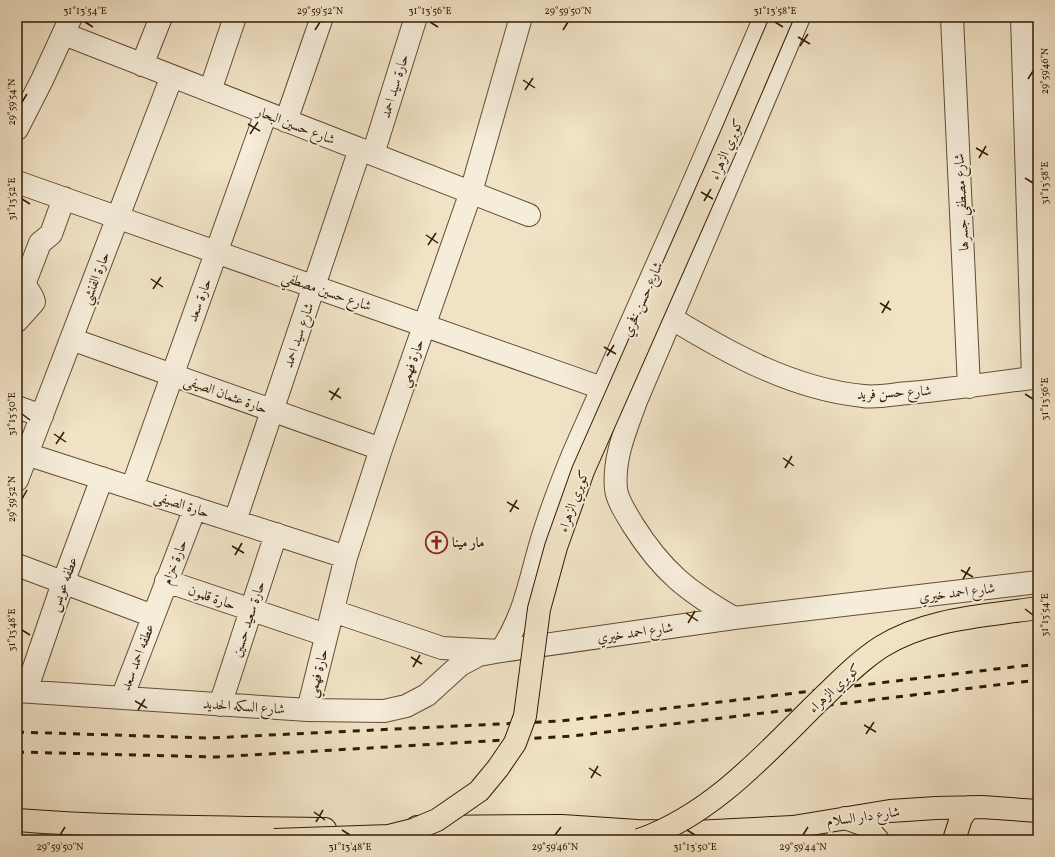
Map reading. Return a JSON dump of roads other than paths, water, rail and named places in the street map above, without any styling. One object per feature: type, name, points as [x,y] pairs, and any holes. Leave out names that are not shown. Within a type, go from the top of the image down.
[{"type":"main road","name":"كوبري الزهراء","points":[[274,840],[389,836],[413,830],[437,820],[479,791],[498,768],[515,742],[525,716],[539,609],[556,547],[583,471],[782,17]]},
{"type":"main road","name":"كوبري الزهراء","points":[[639,840],[679,822],[725,791],[847,673],[881,647],[920,628],[941,623],[1038,608]]},
{"type":"main road","name":"شارع دار السلام","points":[[17,820],[113,826],[340,829],[480,825],[555,826],[637,831],[694,832],[793,827],[890,811],[969,807],[1038,810]]},
{"type":"main road","points":[[954,840],[961,818],[969,807]]},
{"type":"main road","points":[[845,818],[865,825],[878,840]]},
{"type":"street","points":[[142,64],[161,17]]},
{"type":"street","points":[[210,91],[235,17]]},
{"type":"street","points":[[286,120],[322,17]]},
{"type":"street","name":"حارة سيد احمد","points":[[366,152],[416,17]]},
{"type":"street","name":"حارة فهمي","points":[[308,710],[346,557],[381,449],[471,192],[521,17]]},
{"type":"street","name":"شارع حسن فخري","points":[[501,651],[513,632],[522,612],[556,496],[765,17]]},
{"type":"street","points":[[734,618],[702,599],[673,576],[648,548],[628,517],[616,490],[617,457],[636,401],[799,17]]},
{"type":"street","name":"شارع مصطفي جسرها","points":[[952,17],[970,387]]},
{"type":"street","points":[[1022,17],[1035,378]]},
{"type":"street","points":[[17,129],[67,25]]},
{"type":"street","name":"شارع حسين البحار","points":[[67,25],[142,64],[530,215]]},
{"type":"street","name":"حارة الفنشي","points":[[17,480],[22,453],[42,416],[172,76]]},
{"type":"street","name":"حارة سعد","points":[[132,488],[266,113]]},
{"type":"street","name":"شارع سيد احمد","points":[[235,521],[314,287],[366,152]]},
{"type":"street","name":"شارع حسين مصطفي","points":[[17,182],[636,401]]},
{"type":"street","points":[[17,321],[34,302],[25,282],[40,243],[51,234],[64,198]]},
{"type":"street","name":"شارع حسن فريد","points":[[671,318],[718,346],[783,376],[822,389],[865,396],[970,387],[1035,378]]},
{"type":"street","name":"حارة عثمان الصيفى","points":[[71,339],[381,449]]},
{"type":"street","points":[[17,407],[42,416]]},
{"type":"street","name":"حارة الصيفى","points":[[22,453],[346,557]]},
{"type":"street","name":"عطفه عويس","points":[[21,691],[102,478]]},
{"type":"street","name":"حارة خزام","points":[[152,616],[195,508]]},
{"type":"street","name":"حارة سعيد حسين","points":[[220,705],[276,534]]},
{"type":"street","points":[[17,565],[152,616]]},
{"type":"street","name":"حارة قلمون","points":[[166,581],[326,635]]},
{"type":"street","name":"شارع احمد خيري","points":[[333,611],[442,648],[501,651],[734,618],[1038,582]]},
{"type":"street","name":"عطفه احمد سعد","points":[[122,698],[152,616]]},
{"type":"street","name":"شارع السكه الحديد","points":[[21,691],[308,710],[384,711],[406,706],[427,695],[460,665],[480,655],[501,651]]},
{"type":"railway","points":[[17,732],[209,738],[561,721],[1038,664]]},
{"type":"railway","points":[[17,752],[216,757],[573,736],[1038,680]]},
{"type":"place","name":"مار مينا","points":[[436,542]]}]
